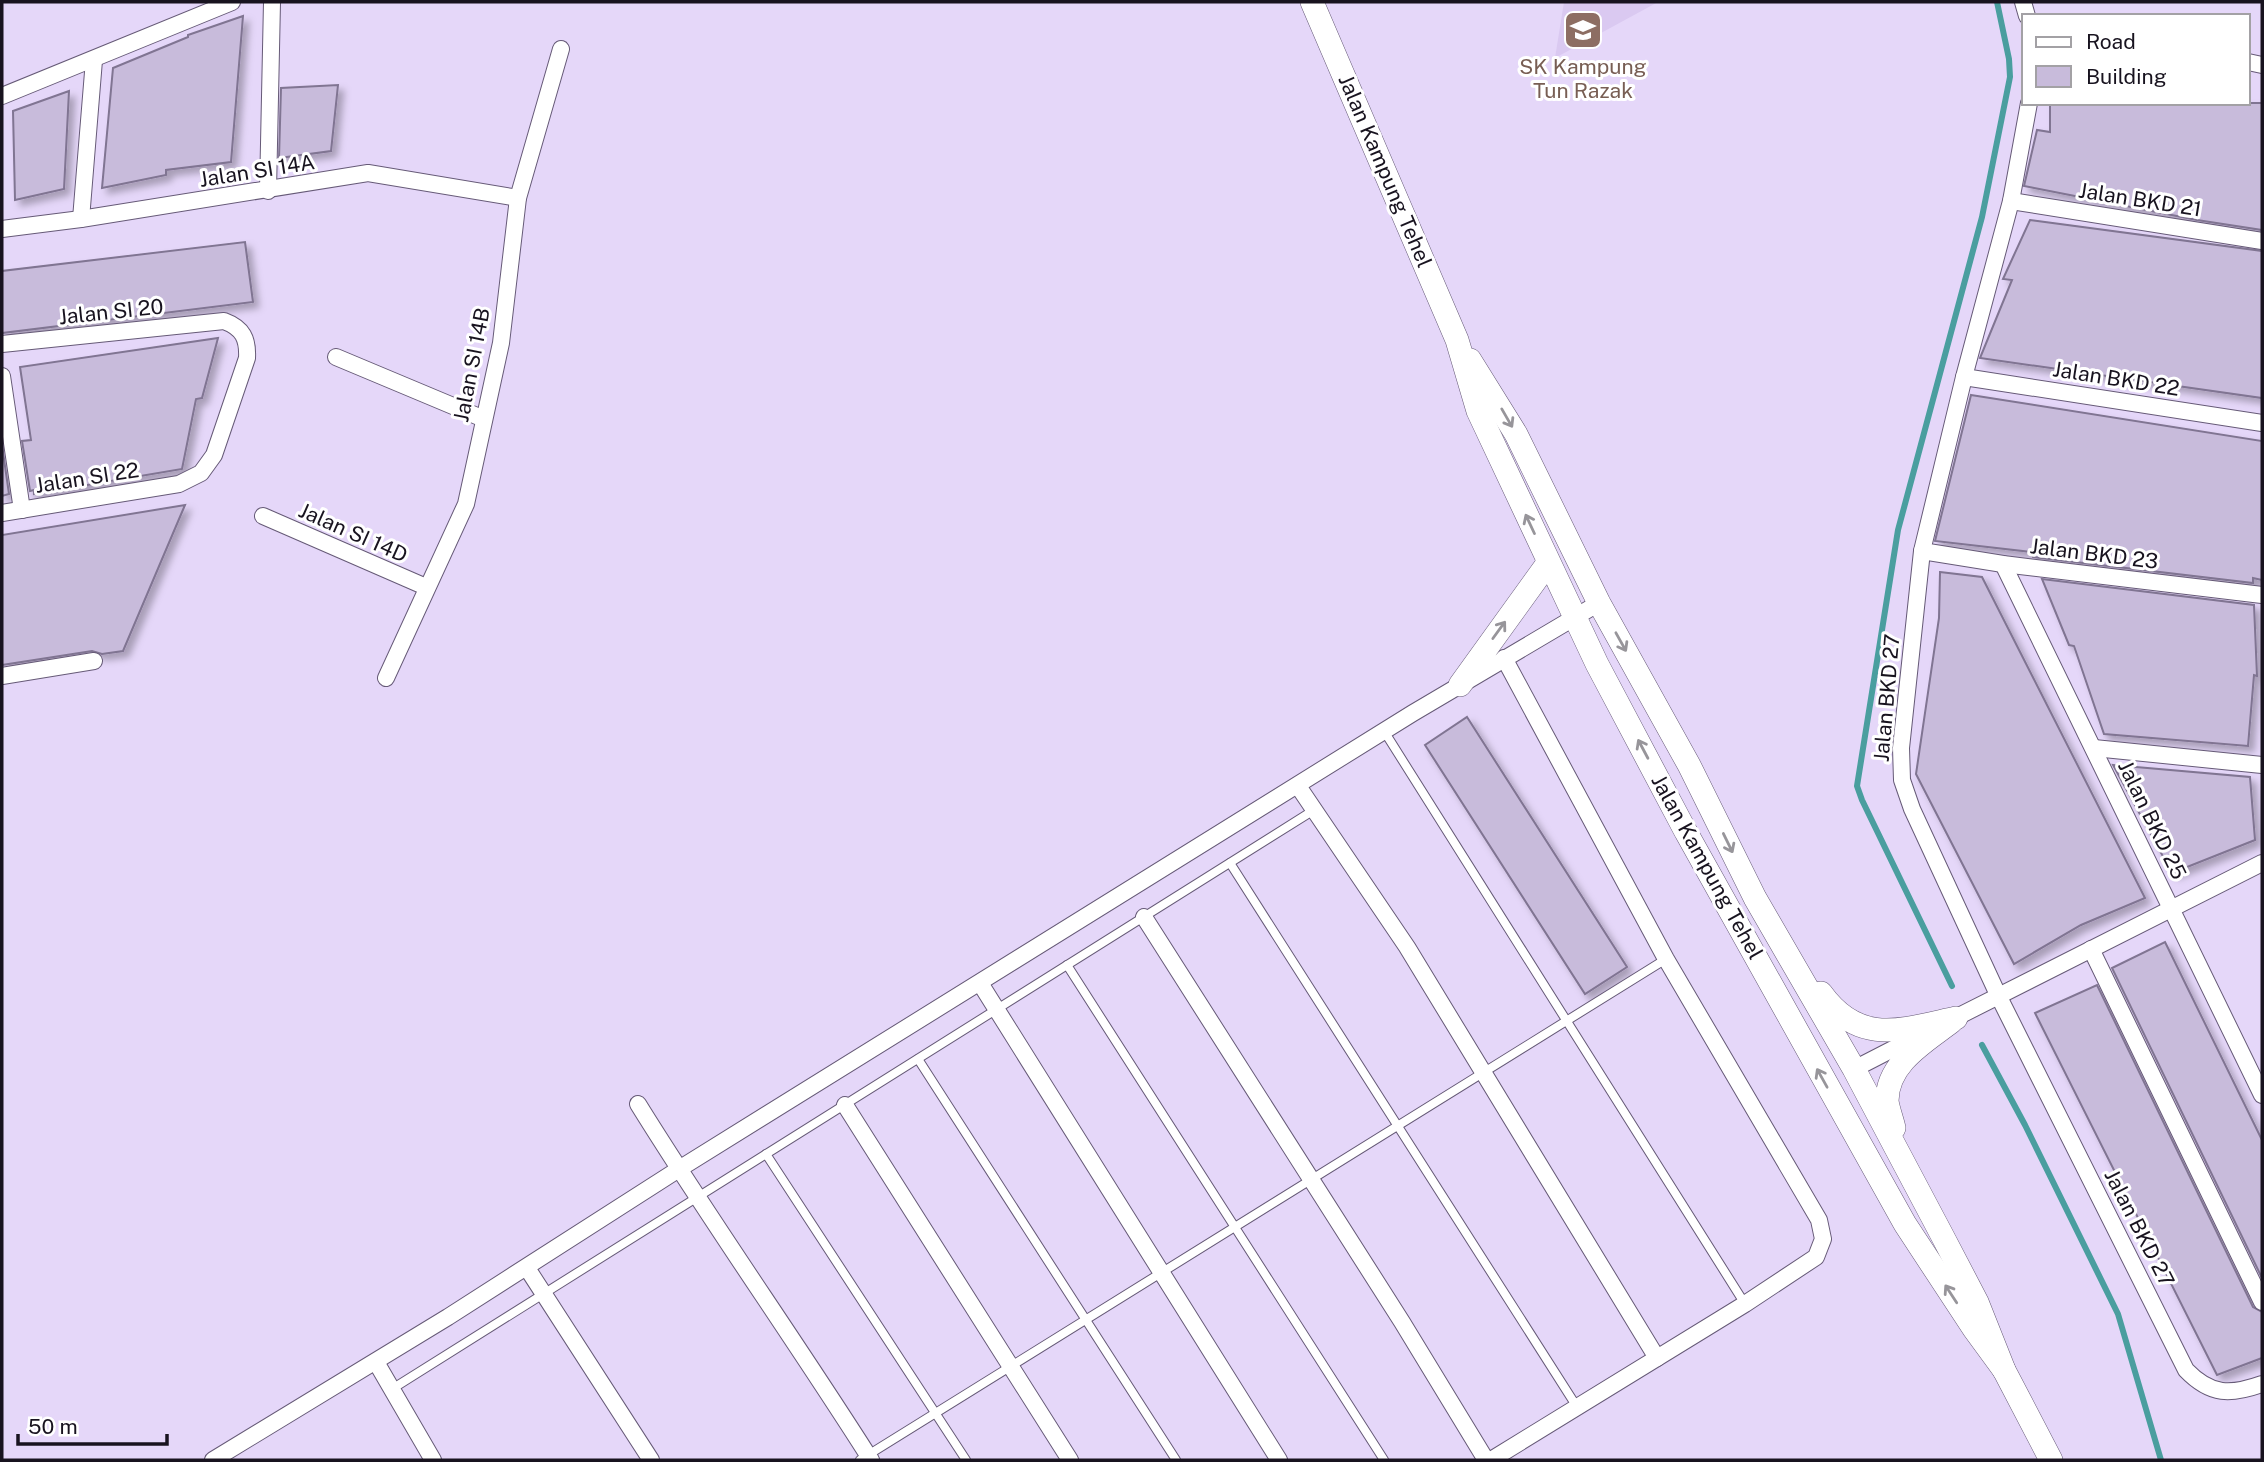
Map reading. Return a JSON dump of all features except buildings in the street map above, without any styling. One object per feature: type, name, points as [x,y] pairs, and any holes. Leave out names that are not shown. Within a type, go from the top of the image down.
[{"type":"main road","name":"Jalan Kampung Tehel","points":[[1312,2],[1457,340],[1478,411],[1574,617],[1686,832],[1905,1224],[2004,1370]]},
{"type":"main road","name":"Jalan Kampung Tehel","points":[[1457,340],[1516,434],[1599,603],[1689,765],[1755,898],[1854,1069],[1977,1303],[2004,1370],[2051,1460]]},
{"type":"main road","points":[[1460,685],[1548,562]]},
{"type":"main road","points":[[1686,832],[1750,925],[1821,1049],[1832,1059],[1854,1069],[1848,1091],[1851,1106],[1893,1187],[1905,1224]]},
{"type":"main road","points":[[1755,898],[1839,1016],[1860,1026],[1884,1030],[1956,1018]]},
{"type":"main road","points":[[1943,1237],[1895,1129],[1887,1102],[1890,1082],[1899,1064],[1956,1018]]},
{"type":"street","points":[[2,96],[232,2]]},
{"type":"street","points":[[268,191],[272,2]]},
{"type":"street","name":"Jalan SI 14B","points":[[386,678],[466,504],[501,343],[518,198],[561,49]]},
{"type":"street","points":[[81,219],[94,60]]},
{"type":"street","name":"Jalan BKD 27","points":[[2029,105],[2011,201],[1964,377],[1922,551],[1901,748],[1902,780],[1912,809],[1999,997],[2186,1370],[2198,1382],[2212,1389],[2228,1392],[2262,1384]]},
{"type":"street","name":"Jalan SI 14A","points":[[2,229],[268,191],[368,173],[518,198]]},
{"type":"street","name":"Jalan BKD 21","points":[[2011,201],[2262,241]]},
{"type":"street","name":"Jalan SI 20","points":[[2,344],[224,321],[235,325],[243,333],[247,344],[247,358],[214,455],[201,473],[179,484]]},
{"type":"street","points":[[337,357],[484,419]]},
{"type":"street","points":[[2,376],[22,510]]},
{"type":"street","name":"Jalan BKD 22","points":[[1964,377],[2262,423]]},
{"type":"street","name":"Jalan SI 22","points":[[2,513],[179,484]]},
{"type":"street","name":"Jalan SI 14D","points":[[263,516],[426,587]]},
{"type":"street","name":"Jalan BKD 23","points":[[1922,551],[2003,564],[2262,596]]},
{"type":"street","name":"Jalan BKD 25","points":[[2003,564],[2262,1094]]},
{"type":"street","points":[[213,1460],[527,1268],[679,1169],[1384,731],[1599,603]]},
{"type":"street","points":[[1144,917],[1489,1460],[1745,1304],[1816,1256],[1824,1239],[1819,1220],[1666,959],[1504,658]]},
{"type":"street","points":[[2,676],[94,661]]},
{"type":"street","points":[[2094,748],[2262,765]]},
{"type":"street","points":[[1298,786],[1406,947],[1657,1358]]},
{"type":"street","points":[[1854,1069],[2262,863]]},
{"type":"street","points":[[2091,949],[2262,1302]]},
{"type":"street","points":[[979,983],[1279,1460]]},
{"type":"street","points":[[638,1104],[779,1316],[866,1459]]},
{"type":"street","points":[[845,1105],[1070,1460]]},
{"type":"street","points":[[527,1268],[651,1460]]},
{"type":"street","points":[[376,1362],[433,1460]]},
{"type":"lane","points":[[1384,731],[1745,1304]]},
{"type":"lane","points":[[392,1389],[1314,810]]},
{"type":"lane","points":[[1230,863],[1577,1407]]},
{"type":"lane","points":[[866,1459],[1666,959]]},
{"type":"lane","points":[[1067,965],[1384,1460]]},
{"type":"lane","points":[[918,1059],[1176,1460]]},
{"type":"lane","points":[[766,1154],[966,1460]]},
{"type":"shaded area","name":"SK Kampung Tun Razak","points":[[1564,2],[1658,2],[1555,58]]},
{"type":"waterway","points":[[1952,986],[1857,786],[1898,530],[1982,217],[2010,77],[1997,2]]},
{"type":"waterway","points":[[1982,1045],[2025,1125],[2118,1314],[2161,1460]]},
{"type":"place","name":"SK Kampung Tun Razak","points":[[1583,30]]}]
